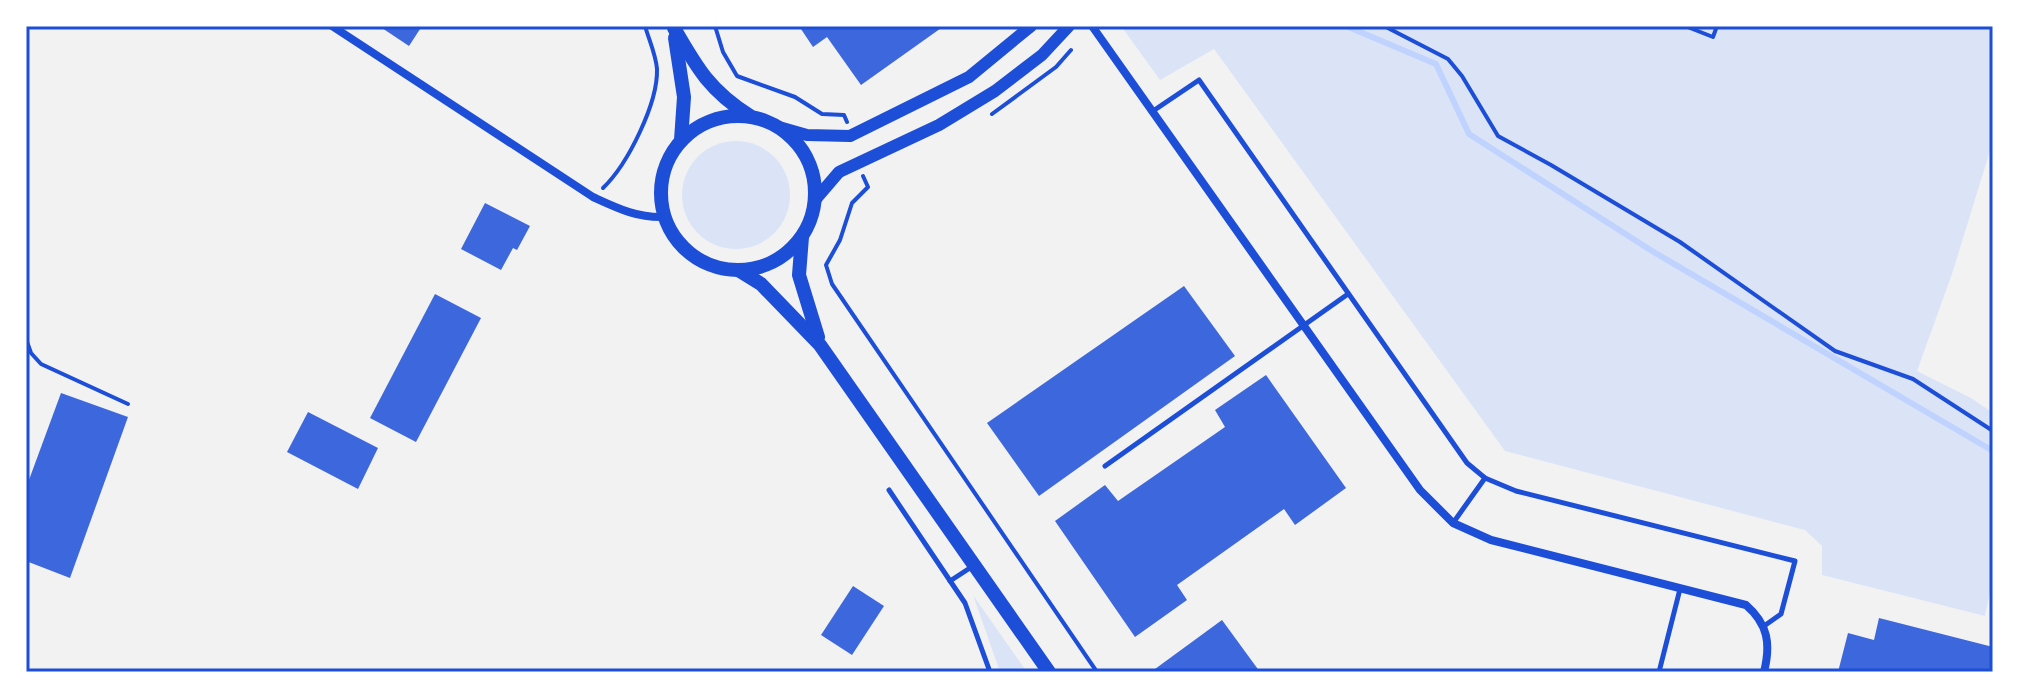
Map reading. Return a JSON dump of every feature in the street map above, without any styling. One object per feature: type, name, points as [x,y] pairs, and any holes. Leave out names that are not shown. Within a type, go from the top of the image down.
[{"type":"main road","points":[[674,27],[709,84],[727,102],[750,116],[779,127],[795,141],[807,159],[814,179],[815,200],[811,219],[802,236],[785,254],[764,266],[740,271],[715,267],[693,256],[675,239],[664,217],[660,196],[662,176],[669,157],[681,140],[701,124],[725,116],[750,116]]},
{"type":"main road","points":[[674,27],[684,97],[681,140]]},
{"type":"main road","points":[[802,236],[799,275],[820,345]]},
{"type":"main road","points":[[740,271],[761,284],[820,345],[1049,672]]},
{"type":"street","points":[[332,26],[593,197],[631,214],[664,217]]},
{"type":"street","points":[[779,127],[807,135],[850,136],[969,77],[1031,26]]},
{"type":"street","points":[[815,200],[839,172],[939,125],[995,91],[1042,55],[1069,26]]},
{"type":"street","points":[[1092,26],[1420,490],[1453,523],[1491,540],[1746,605],[1758,615],[1768,638],[1764,672]]},
{"type":"lane","points":[[1153,111],[1199,80],[1467,463],[1485,478],[1516,491],[1795,561],[1781,614],[1764,626]]},
{"type":"lane","points":[[1105,466],[1348,294]]},
{"type":"lane","points":[[1453,523],[1485,478]]},
{"type":"lane","points":[[889,490],[965,603],[990,672]]},
{"type":"lane","points":[[950,581],[973,566]]},
{"type":"lane","points":[[1659,672],[1680,588]]},
{"type":"path","points":[[593,197],[615,176],[637,136],[656,87],[657,66],[645,26]]},
{"type":"path","points":[[715,26],[723,52],[737,76],[795,97],[822,114],[844,115],[847,122]]},
{"type":"path","points":[[1384,26],[1448,59],[1462,76],[1498,136],[1680,242],[1835,351],[1913,379],[1993,431]]},
{"type":"path","points":[[1685,26],[1713,37],[1717,26]]},
{"type":"path","points":[[862,173],[868,187],[852,203],[840,240],[826,265],[832,284],[1097,672]]},
{"type":"path","points":[[26,339],[31,353],[41,364],[128,404]]},
{"type":"shaded area","points":[[1121,26],[1993,26],[1993,141],[1952,274],[1917,371],[1971,398],[1993,413],[1993,577],[1985,616],[1822,575],[1822,546],[1805,530],[1505,451],[1214,49],[1160,80]]},
{"type":"shaded area","points":[[736,141],[757,145],[774,157],[786,174],[790,195],[786,216],[774,233],[757,245],[736,249],[715,245],[698,233],[686,216],[682,195],[686,174],[698,157],[715,145]]},
{"type":"shaded area","points":[[973,595],[1027,672],[1000,672]]},
{"type":"building","points":[[422,26],[409,46],[382,28]]},
{"type":"building","points":[[799,26],[944,26],[861,85],[827,37],[813,47]]},
{"type":"building","points":[[485,203],[530,226],[501,270],[461,249]]},
{"type":"building","points":[[1184,286],[1235,356],[1039,496],[987,423]]},
{"type":"building","points":[[435,294],[481,318],[416,442],[370,418]]},
{"type":"building","points":[[1266,375],[1346,488],[1295,525],[1284,509],[1177,585],[1187,600],[1135,637],[1055,521],[1105,485],[1118,501],[1225,427],[1215,410]]},
{"type":"building","points":[[61,393],[128,417],[70,578],[26,561],[26,488]]},
{"type":"building","points":[[308,412],[378,448],[358,489],[287,452]]},
{"type":"building","points":[[853,586],[884,606],[852,655],[821,635]]},
{"type":"building","points":[[1879,618],[1993,647],[1993,672],[1838,672],[1848,633],[1874,640]]},
{"type":"building","points":[[1222,620],[1260,672],[1157,672],[1155,669]]},
{"type":"waterway","points":[[1346,26],[1436,64],[1469,134],[1652,251],[1993,451]]}]
